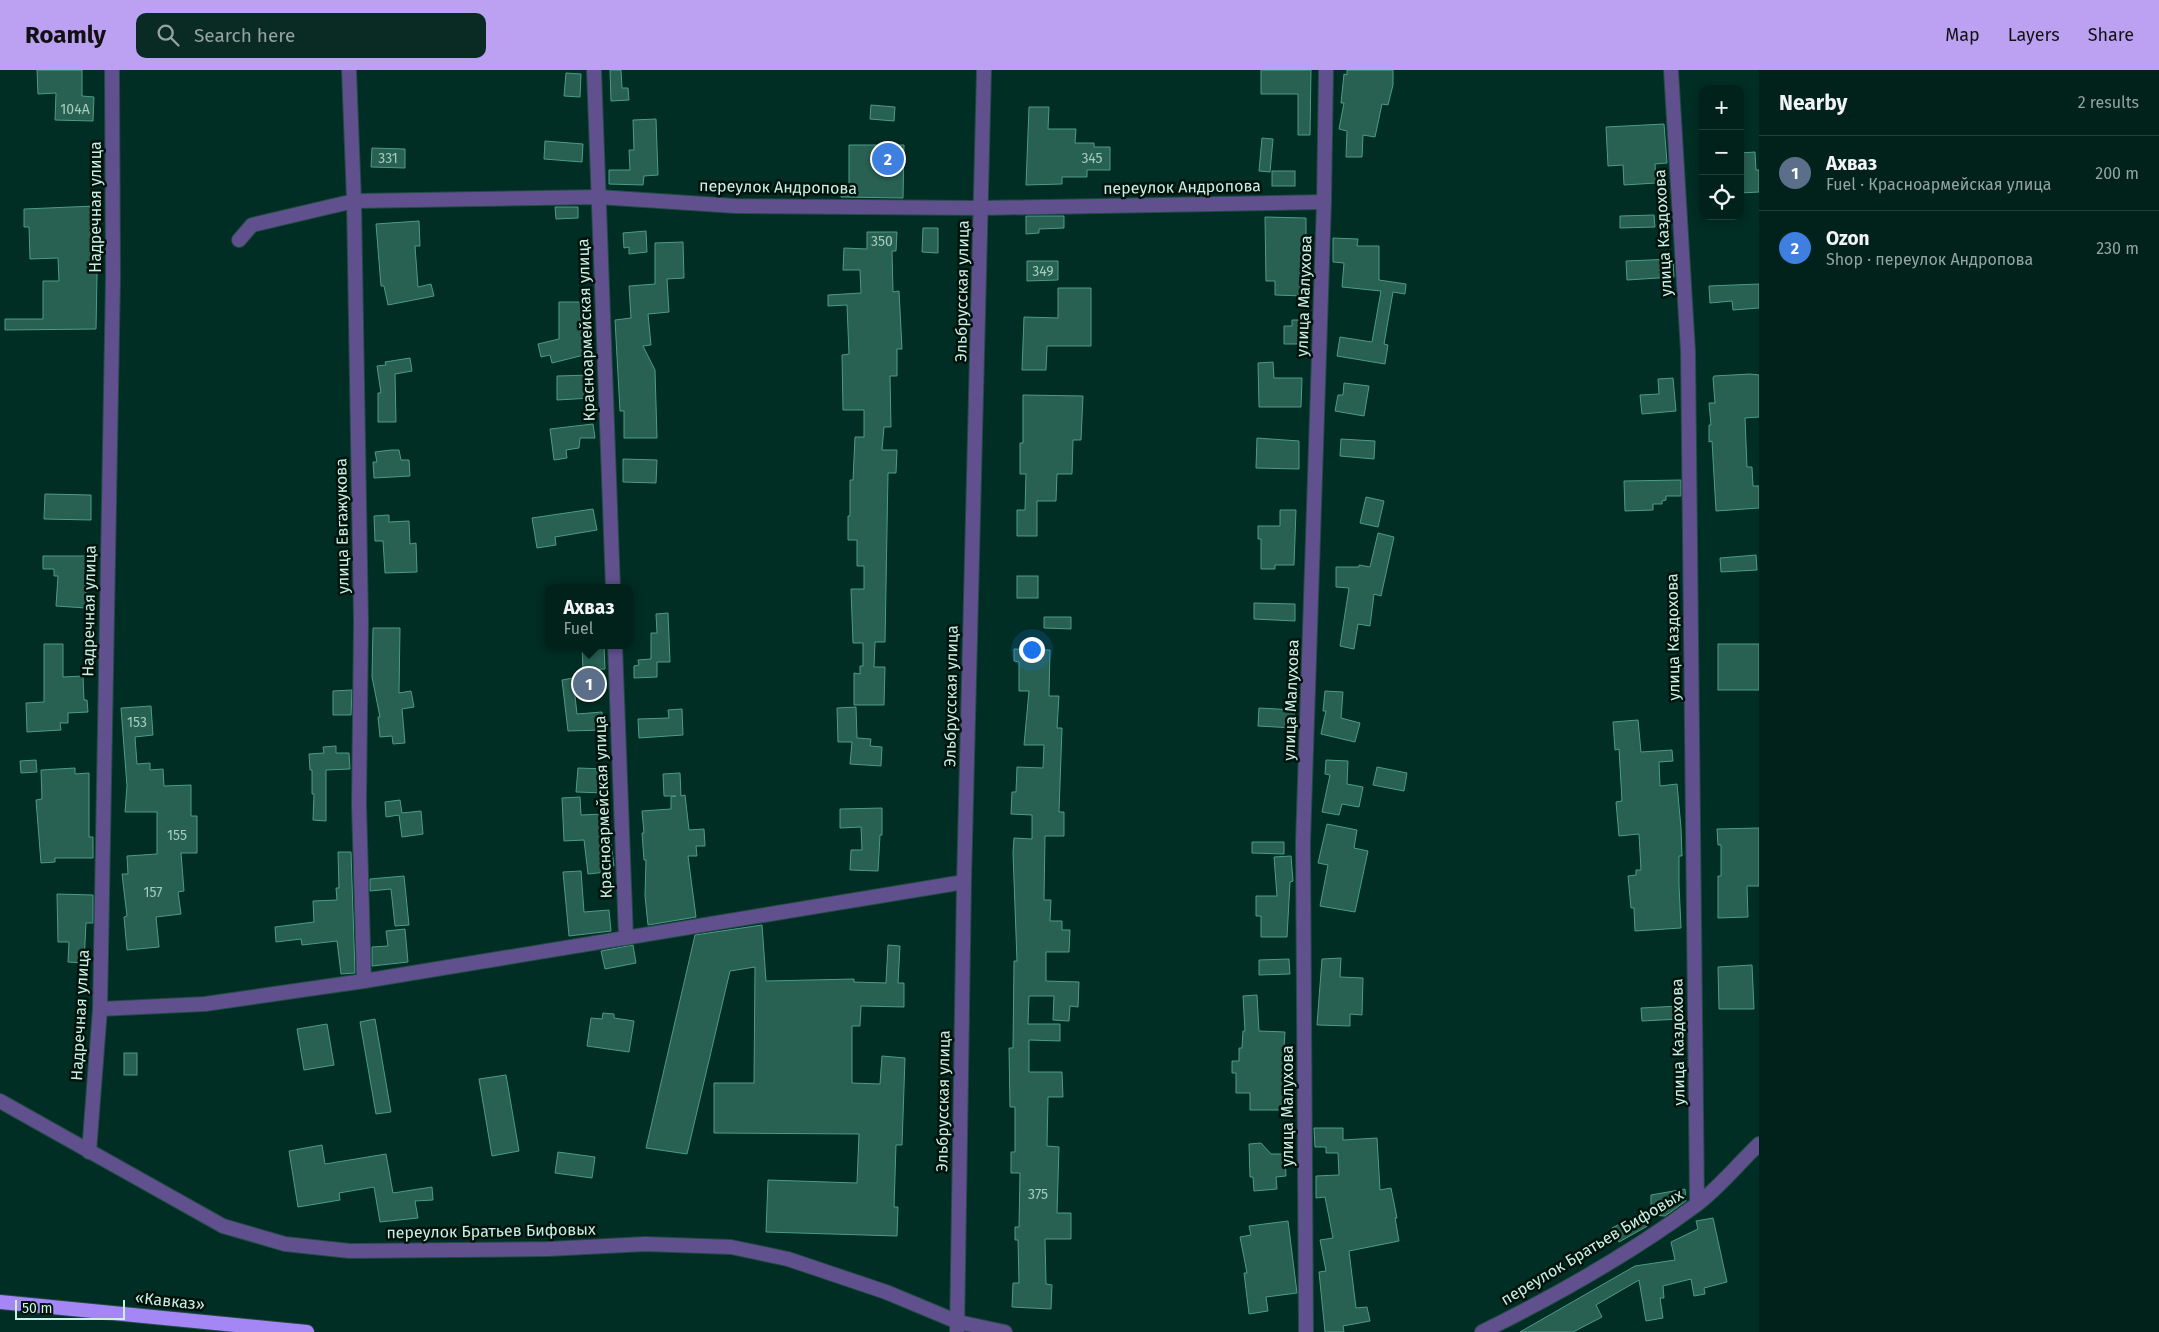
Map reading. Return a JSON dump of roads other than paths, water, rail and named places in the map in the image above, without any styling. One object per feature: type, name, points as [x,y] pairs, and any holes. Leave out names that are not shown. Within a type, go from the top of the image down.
[{"type":"highway","name":"«Кавказ»","points":[[0,1302],[307,1332]]},
{"type":"street","name":"Надречная улица","points":[[88,1152],[100,1009],[112,277],[112,70]]},
{"type":"street","name":"улица Евгажукова","points":[[349,70],[354,201],[361,622],[359,805],[364,981]]},
{"type":"street","name":"Красноармейская улица","points":[[594,70],[613,584]]},
{"type":"street","name":"Эльбрусская улица","points":[[957,1327],[964,882],[984,70]]},
{"type":"street","name":"улица Малухова","points":[[1306,1332],[1304,842],[1324,202],[1326,70]]},
{"type":"street","name":"улица Каздохова","points":[[1671,70],[1688,351],[1697,1204]]},
{"type":"street","name":"переулок Андропова","points":[[240,240],[252,225],[354,201],[598,197],[736,206],[981,208],[1324,202]]},
{"type":"street","name":"Красноармейская улица","points":[[615,649],[626,938]]},
{"type":"street","points":[[100,1009],[205,1004],[364,981],[964,882]]},
{"type":"street","name":"переулок Братьев Бифовых","points":[[0,1101],[223,1226],[285,1244],[350,1251],[539,1249],[645,1244],[731,1247],[788,1259],[886,1292],[957,1327],[1005,1332]]},
{"type":"street","name":"переулок Братьев Бифовых","points":[[1482,1332],[1583,1277],[1697,1204],[1759,1144]]},
{"type":"place","name":"Ozon","points":[[888,159]]},
{"type":"place","name":"Ахваз","points":[[589,684]]}]
